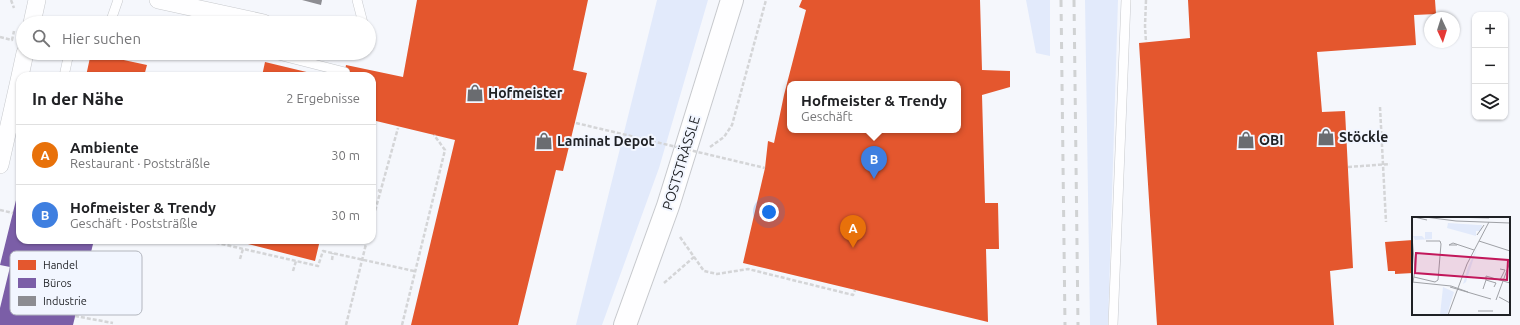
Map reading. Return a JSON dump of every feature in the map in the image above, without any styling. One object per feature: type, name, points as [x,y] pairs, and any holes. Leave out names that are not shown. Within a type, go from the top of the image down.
[{"type":"main road","name":"POSTSTRÄSSLE","points":[[625,325],[668,206],[731,5]]},
{"type":"street","points":[[34,16],[37,0]]},
{"type":"street","points":[[158,0],[232,16]]},
{"type":"street","points":[[21,72],[23,60]]},
{"type":"street","points":[[0,165],[16,94]]},
{"type":"lane","points":[[112,16],[118,0]]},
{"type":"lane","points":[[357,0],[361,16]]},
{"type":"lane","points":[[1113,325],[1126,0]]},
{"type":"lane","points":[[65,72],[67,60]]},
{"type":"lane","points":[[295,60],[345,72]]},
{"type":"path","points":[[705,157],[710,147],[724,137],[732,125],[766,0]]},
{"type":"path","points":[[1146,0],[1146,42]]},
{"type":"path","points":[[1380,107],[1386,222]]},
{"type":"path","points":[[576,123],[765,168]]},
{"type":"path","points":[[376,206],[398,128]]},
{"type":"path","points":[[402,325],[414,271],[445,150],[434,135]]},
{"type":"path","points":[[1348,167],[1390,164]]},
{"type":"path","points":[[376,190],[380,191]]},
{"type":"path","points":[[0,210],[13,213]]},
{"type":"path","points":[[676,241],[678,235],[704,271],[717,274],[748,269],[854,295],[855,290]]},
{"type":"path","points":[[224,244],[318,266],[323,251],[414,271]]},
{"type":"path","points":[[346,325],[366,244]]},
{"type":"path","points":[[240,259],[243,248]]},
{"type":"path","points":[[332,260],[333,253]]},
{"type":"path","points":[[663,279],[661,286],[694,257]]},
{"type":"path","points":[[293,271],[296,261]]},
{"type":"path","points":[[395,271],[396,267]]},
{"type":"path","points":[[75,316],[113,323]]},
{"type":"shaded area","points":[[657,0],[708,0],[659,168],[602,325],[576,325]]},
{"type":"shaded area","points":[[1026,0],[1050,0],[1050,56],[1036,53]]},
{"type":"shaded area","points":[[1085,0],[1118,0],[1108,325],[1090,325]]},
{"type":"building: Handel","points":[[417,0],[588,0],[573,70],[587,73],[563,171],[556,170],[518,325],[411,325],[455,140],[376,121],[376,72],[345,72],[346,65],[403,77]]},
{"type":"building: Handel","points":[[802,0],[980,0],[982,70],[1010,71],[1010,87],[982,95],[985,203],[998,203],[999,249],[986,249],[988,322],[743,263],[765,168],[768,141],[774,143],[787,83],[787,133],[961,133],[961,81],[788,81],[806,10],[799,7]]},
{"type":"building: Handel","name":"OBI","points":[[1188,0],[1435,0],[1436,12],[1424,12],[1424,15],[1414,15],[1416,45],[1317,52],[1322,112],[1345,111],[1353,268],[1330,271],[1334,325],[1157,325],[1139,43],[1190,38]]},
{"type":"building: Handel","points":[[89,60],[124,60],[147,65],[145,72],[87,72]]},
{"type":"building: Handel","points":[[265,62],[307,72],[263,72]]},
{"type":"building: Handel","points":[[1412,240],[1412,273],[1395,274],[1395,271],[1388,271],[1385,242]]},
{"type":"building: Handel","points":[[248,244],[319,244],[315,261]]},
{"type":"building: Büros","points":[[16,200],[16,244],[93,244],[91,251],[10,251],[10,267],[0,265]]},
{"type":"building: Büros","points":[[10,267],[10,315],[75,315],[73,325],[0,325],[0,308]]},
{"type":"building: Industrie","points":[[302,0],[322,0],[321,5]]},
{"type":"railway","points":[[1061,0],[1065,325]]},
{"type":"railway","points":[[1074,0],[1078,325]]},
{"type":"place","name":"Hofmeister","points":[[475,93]]},
{"type":"place","name":"Stöckle","points":[[1326,137]]},
{"type":"place","name":"OBI","points":[[1246,140]]},
{"type":"place","name":"Laminat Depot","points":[[544,141]]},
{"type":"place","name":"Hofmeister & Trendy","points":[[874,179]]},
{"type":"place","name":"Ambiente","points":[[853,248]]}]
